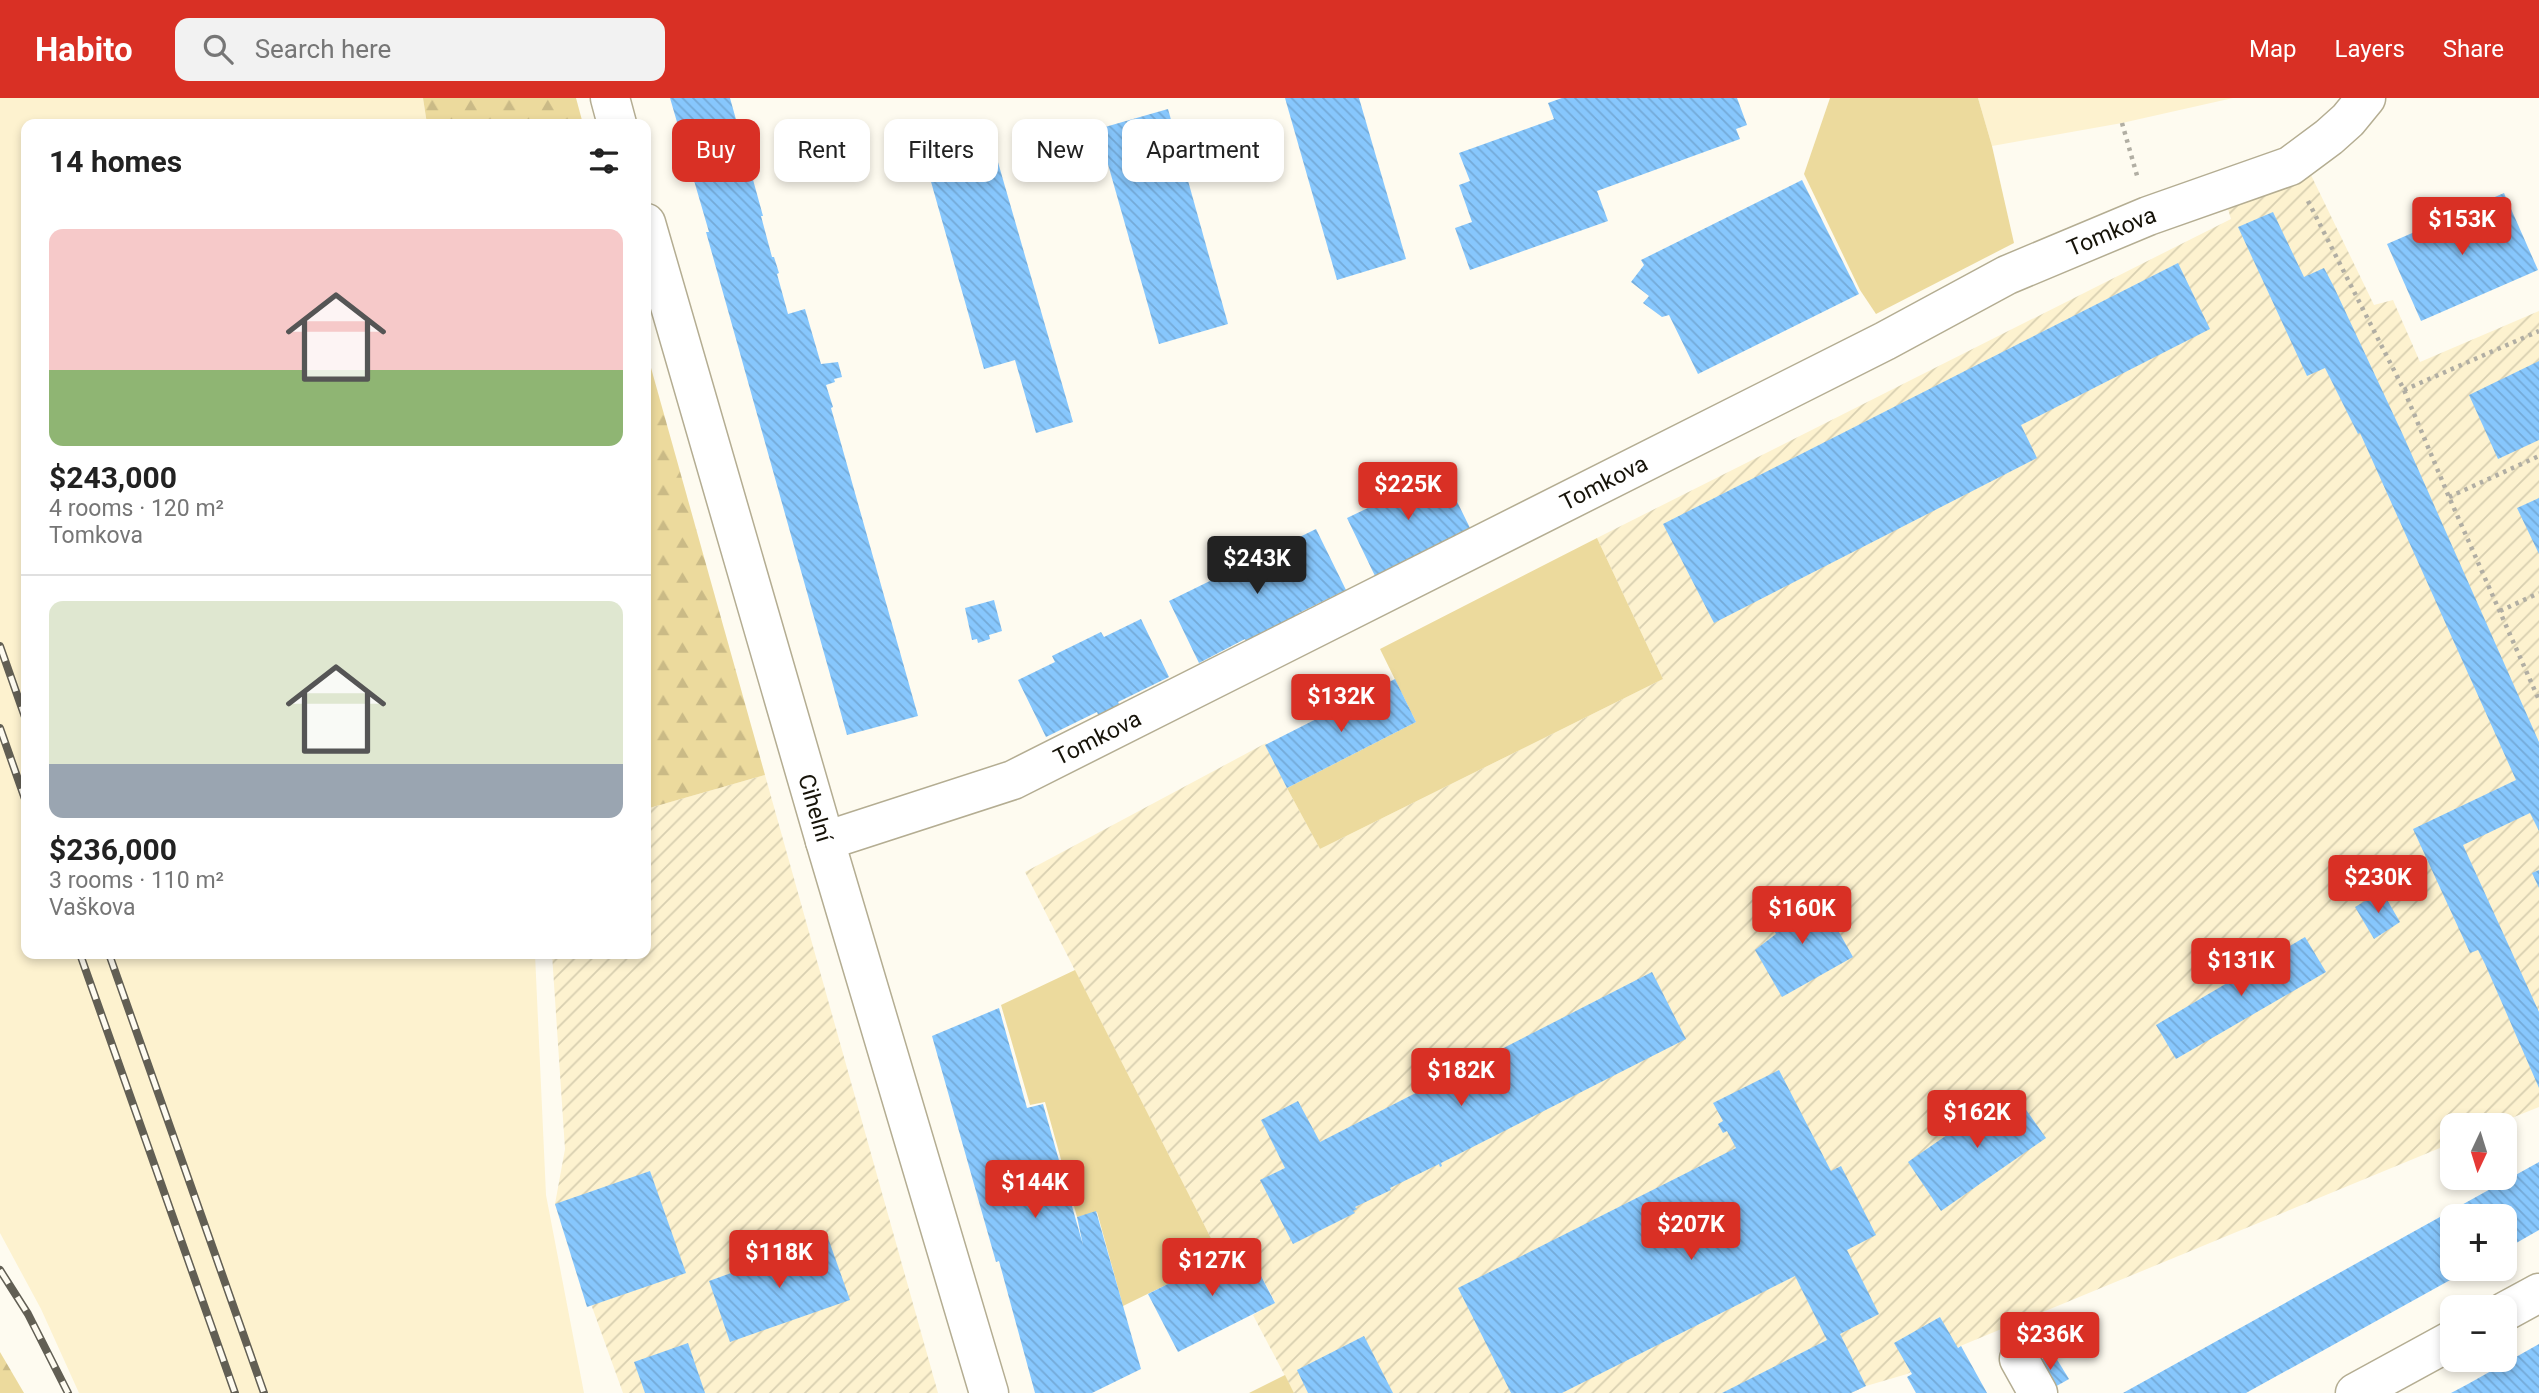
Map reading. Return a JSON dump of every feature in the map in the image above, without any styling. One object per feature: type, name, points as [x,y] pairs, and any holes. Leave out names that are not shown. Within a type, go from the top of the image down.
[{"type":"street","points":[[610,98],[616,119]]},
{"type":"street","name":"Tomkova","points":[[825,841],[1013,780],[1657,457],[1885,341],[2007,275],[2148,216],[2290,166],[2348,120],[2366,98]]},
{"type":"street","name":"Cihelní","points":[[651,240],[989,1393]]},
{"type":"street","points":[[2517,1304],[2539,1293]]},
{"type":"street","points":[[2355,1393],[2440,1347]]},
{"type":"street","points":[[2019,1359],[2038,1393]]},
{"type":"path","points":[[2122,123],[2148,216]]},
{"type":"path","points":[[2290,166],[2404,390],[2539,700]]},
{"type":"path","points":[[2404,390],[2539,331]]},
{"type":"path","points":[[2449,497],[2539,456]]},
{"type":"path","points":[[2500,611],[2539,593]]},
{"type":"shaded area","points":[[0,98],[423,98],[426,119],[21,119],[21,959],[535,959],[546,1195],[584,1393],[79,1393],[41,1309],[0,1233]]},
{"type":"shaded area","points":[[1978,98],[2233,98],[2122,123],[1992,146]]},
{"type":"shaded area","points":[[2310,173],[2374,305],[2393,300],[2420,362],[2539,311],[2539,1107],[2517,1116],[2517,1113],[2440,1113],[2440,1148],[1958,1347],[1907,1374],[1851,1393],[1294,1393],[1253,1315],[1275,1302],[1245,1245],[1221,1258],[1025,872],[1266,743],[1320,849],[1663,679],[1597,538],[2231,219],[2228,209]]},
{"type":"shaded area","points":[[765,775],[938,1393],[623,1393],[555,1204],[565,1149],[552,959],[651,959],[651,808]]},
{"type":"green space","points":[[423,98],[576,98],[582,119],[426,119]]},
{"type":"green space","points":[[1830,98],[1978,98],[2014,243],[1876,314],[1860,290],[1804,174]]},
{"type":"green space","points":[[651,368],[765,775],[651,808]]},
{"type":"green space","points":[[1597,538],[1663,679],[1320,849],[1287,788],[1416,722],[1380,649]]},
{"type":"green space","points":[[1075,970],[1221,1258],[1123,1306],[1097,1212],[1077,1217],[1045,1102],[1030,1105],[1001,1005]]},
{"type":"green space","points":[[0,1352],[24,1393],[0,1393]]},
{"type":"green space","points":[[1285,1375],[1294,1393],[1249,1393]]},
{"type":"building","points":[[670,98],[730,98],[736,119],[676,119]]},
{"type":"building","points":[[1285,98],[1359,98],[1406,259],[1337,280]]},
{"type":"building","points":[[1562,98],[1737,98],[1747,125],[1736,129],[1740,139],[1597,191],[1608,221],[1470,270],[1455,228],[1472,222],[1459,185],[1470,181],[1459,153],[1554,119],[1548,103]]},
{"type":"building","points":[[1168,109],[1171,119],[1133,119]]},
{"type":"building","points":[[1122,122],[1122,182],[1188,182],[1228,324],[1159,344],[1108,164],[1108,126]]},
{"type":"building","points":[[998,162],[1073,422],[1036,433],[1015,360],[984,369],[931,182],[998,182]]},
{"type":"building","points":[[1802,180],[1859,294],[1698,374],[1669,315],[1662,317],[1643,303],[1649,296],[1631,282],[1644,265],[1641,260]]},
{"type":"building","points":[[694,182],[754,182],[788,314],[805,309],[821,364],[838,362],[842,377],[826,385],[833,407],[831,408],[918,716],[847,735],[706,232],[709,232]]},
{"type":"building","points":[[2504,193],[2538,270],[2421,321],[2387,244]]},
{"type":"building","points":[[2273,212],[2304,277],[2324,268],[2333,285],[2403,435],[2539,742],[2539,831],[2530,813],[2463,845],[2539,1012],[2539,1088],[2485,964],[2478,950],[2470,953],[2413,829],[2516,780],[2360,433],[2358,434],[2325,368],[2307,376],[2238,227]]},
{"type":"building","points":[[2178,263],[2210,329],[2021,425],[2037,458],[1714,623],[1663,524]]},
{"type":"building","points":[[2539,361],[2539,440],[2498,459],[2469,395]]},
{"type":"building","points":[[1442,471],[1470,528],[1414,561],[1412,557],[1375,576],[1347,518],[1370,507],[1367,501],[1417,477],[1419,483]]},
{"type":"building","points":[[2539,498],[2539,554],[2517,508]]},
{"type":"building","points":[[1316,529],[1346,590],[1299,613],[1302,619],[1248,645],[1245,639],[1199,663],[1169,601],[1216,578],[1212,572],[1266,546],[1269,552]]},
{"type":"building","points":[[994,600],[1002,631],[989,635],[990,639],[978,643],[977,639],[972,640],[965,608]]},
{"type":"building","points":[[1141,619],[1169,677],[1118,702],[1120,706],[1099,717],[1097,712],[1046,737],[1018,680],[1055,662],[1052,656],[1101,632],[1104,637]]},
{"type":"building","points":[[1395,679],[1416,722],[1287,788],[1265,745]]},
{"type":"building","points":[[2539,870],[2539,888],[2532,873]]},
{"type":"building","points":[[2382,891],[2400,922],[2374,939],[2355,907]]},
{"type":"building","points":[[1817,893],[1853,957],[1782,997],[1755,950],[1776,934],[1768,920]]},
{"type":"building","points":[[2305,937],[2326,972],[2176,1059],[2156,1025]]},
{"type":"building","points":[[1652,972],[1686,1039],[1441,1163],[1442,1166],[1439,1164],[1390,1188],[1391,1190],[1355,1207],[1355,1213],[1293,1244],[1260,1180],[1285,1168],[1261,1120],[1298,1101],[1320,1142]]},
{"type":"building","points":[[999,1008],[1027,1108],[1043,1104],[1083,1245],[1077,1217],[1096,1211],[1141,1369],[1092,1393],[1035,1393],[932,1036]]},
{"type":"building","points":[[1779,1070],[1831,1171],[1841,1166],[1876,1235],[1847,1250],[1879,1314],[1840,1334],[1866,1386],[1851,1393],[1722,1393],[1827,1340],[1795,1276],[1562,1393],[1511,1393],[1458,1288],[1736,1148],[1727,1131],[1723,1133],[1718,1124],[1723,1121],[1713,1103]]},
{"type":"building","points":[[2012,1090],[2046,1138],[1941,1211],[1908,1162]]},
{"type":"building","points":[[2539,1162],[2539,1230],[2517,1243],[2517,1204],[2463,1204],[2489,1190],[2517,1190],[2517,1174]]},
{"type":"building","points":[[650,1171],[686,1273],[587,1307],[555,1204]]},
{"type":"building","points":[[2440,1217],[2440,1281],[2448,1281],[2246,1393],[2123,1393]]},
{"type":"building","points":[[828,1238],[850,1300],[730,1342],[709,1281]]},
{"type":"building","points":[[1245,1245],[1275,1303],[1178,1352],[1148,1294]]},
{"type":"building","points":[[1940,1317],[1958,1348],[1961,1346],[1987,1393],[1916,1393],[1907,1377],[1912,1374],[1894,1343]]},
{"type":"building","points":[[1364,1336],[1393,1393],[1308,1393],[1297,1370]]},
{"type":"building","points":[[688,1343],[705,1393],[645,1393],[634,1362]]},
{"type":"building","points":[[2539,1344],[2539,1393],[2451,1393],[2489,1372],[2517,1372],[2517,1356]]},
{"type":"building","points":[[2053,1353],[2069,1379],[2046,1392],[2030,1366]]},
{"type":"railway","points":[[0,646],[21,706]]},
{"type":"railway","points":[[0,728],[21,788]]},
{"type":"railway","points":[[82,959],[235,1393]]},
{"type":"railway","points":[[111,959],[264,1393]]},
{"type":"railway","points":[[0,1270],[28,1314],[68,1393]]}]
